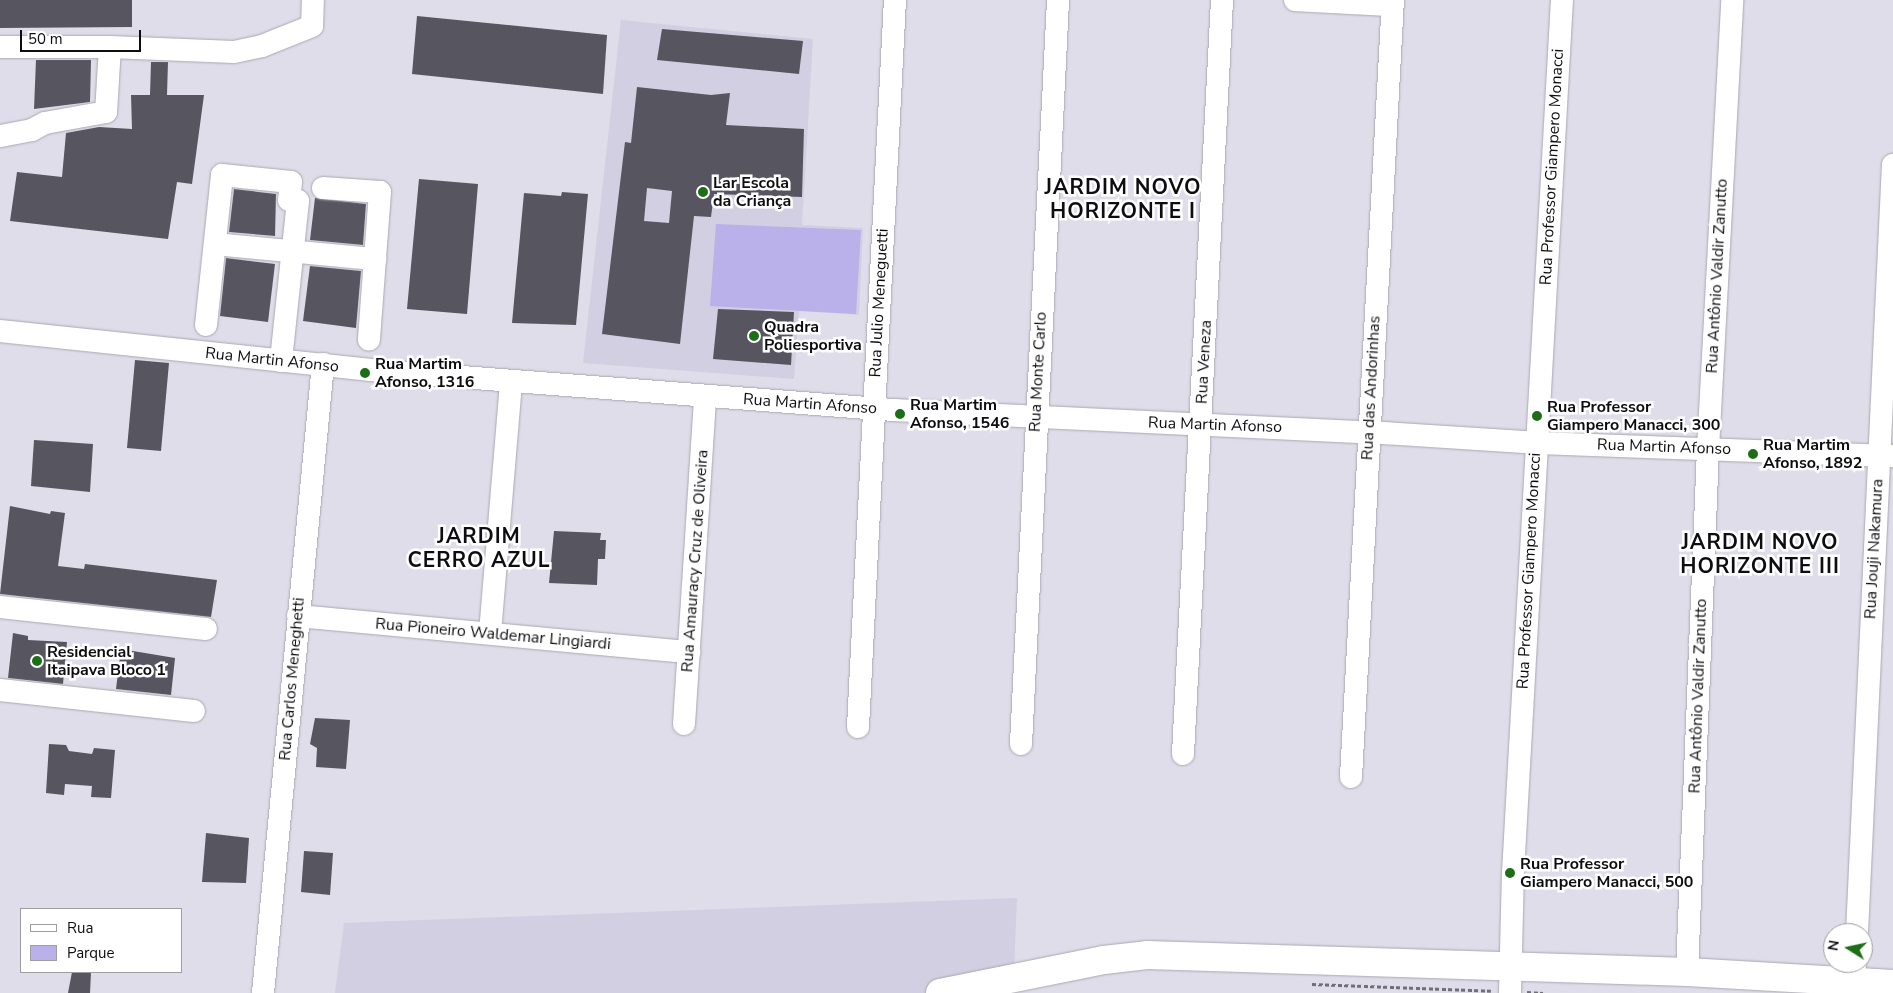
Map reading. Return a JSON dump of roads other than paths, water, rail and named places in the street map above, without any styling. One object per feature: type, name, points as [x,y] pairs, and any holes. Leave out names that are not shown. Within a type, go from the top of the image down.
[{"type":"main road","points":[[940,993],[1010,985],[1147,955],[1510,983],[1687,972],[1823,972]]},
{"type":"main road","points":[[1858,973],[1893,984]]},
{"type":"street","points":[[0,47],[110,47],[234,52],[262,46],[312,26],[313,0]]},
{"type":"street","name":"Rua Julio Meneguetti","points":[[858,727],[895,0]]},
{"type":"street","name":"Rua Monte Carlo","points":[[1021,744],[1035,418],[1058,0]]},
{"type":"street","name":"Rua Veneza","points":[[1182,754],[1222,0]]},
{"type":"street","points":[[1294,0],[1393,2]]},
{"type":"street","name":"Rua Professor Giampero Monacci","points":[[1510,983],[1512,873],[1562,0]]},
{"type":"street","name":"Rua Antônio Valdir Zanutto","points":[[1687,972],[1708,449],[1732,0]]},
{"type":"street","name":"Rua das Andorinhas","points":[[1351,777],[1368,432],[1393,2]]},
{"type":"street","points":[[0,136],[32,130],[45,123],[106,112],[110,47]]},
{"type":"street","name":"Rua Jouji Nakamura","points":[[1858,923],[1886,456],[1893,165]]},
{"type":"street","points":[[206,326],[222,174],[291,182],[289,200],[298,202],[281,360]]},
{"type":"street","points":[[323,188],[380,192],[369,340]]},
{"type":"street","points":[[215,244],[375,259]]},
{"type":"street","name":"Rua Martin Afonso","points":[[0,331],[511,382],[705,397],[1035,418],[1368,432],[1536,444],[1886,456]]},
{"type":"street","name":"Rua Carlos Meneghetti","points":[[263,993],[323,364]]},
{"type":"street","points":[[490,633],[511,382]]},
{"type":"street","name":"Rua Amauracy Cruz de Oliveira","points":[[684,724],[705,397]]},
{"type":"street","points":[[0,607],[206,629]]},
{"type":"street","name":"Rua Pioneiro Waldemar Lingiardi","points":[[298,616],[689,652]]},
{"type":"street","points":[[0,690],[194,710]]},
{"type":"place","name":"Lar Escola da Criança","points":[[703,192]]},
{"type":"place","name":"Quadra Poliesportiva","points":[[754,336]]},
{"type":"place","name":"Rua Martim Afonso, 1316","points":[[365,373]]},
{"type":"place","name":"Rua Martim Afonso, 1546","points":[[900,414]]},
{"type":"place","name":"Rua Professor Giampero Manacci, 300","points":[[1537,416]]},
{"type":"place","name":"Rua Martim Afonso, 1892","points":[[1753,454]]},
{"type":"place","name":"Residencial Itaipava Bloco 1","points":[[37,661]]},
{"type":"place","name":"Rua Professor Giampero Manacci, 500","points":[[1510,873]]},
{"type":"district","name":"JARDIM NOVO HORIZONTE I","points":[[1123,199]]},
{"type":"district","name":"JARDIM CERRO AZUL","points":[[479,548]]},
{"type":"district","name":"JARDIM NOVO HORIZONTE III","points":[[1760,554]]}]
